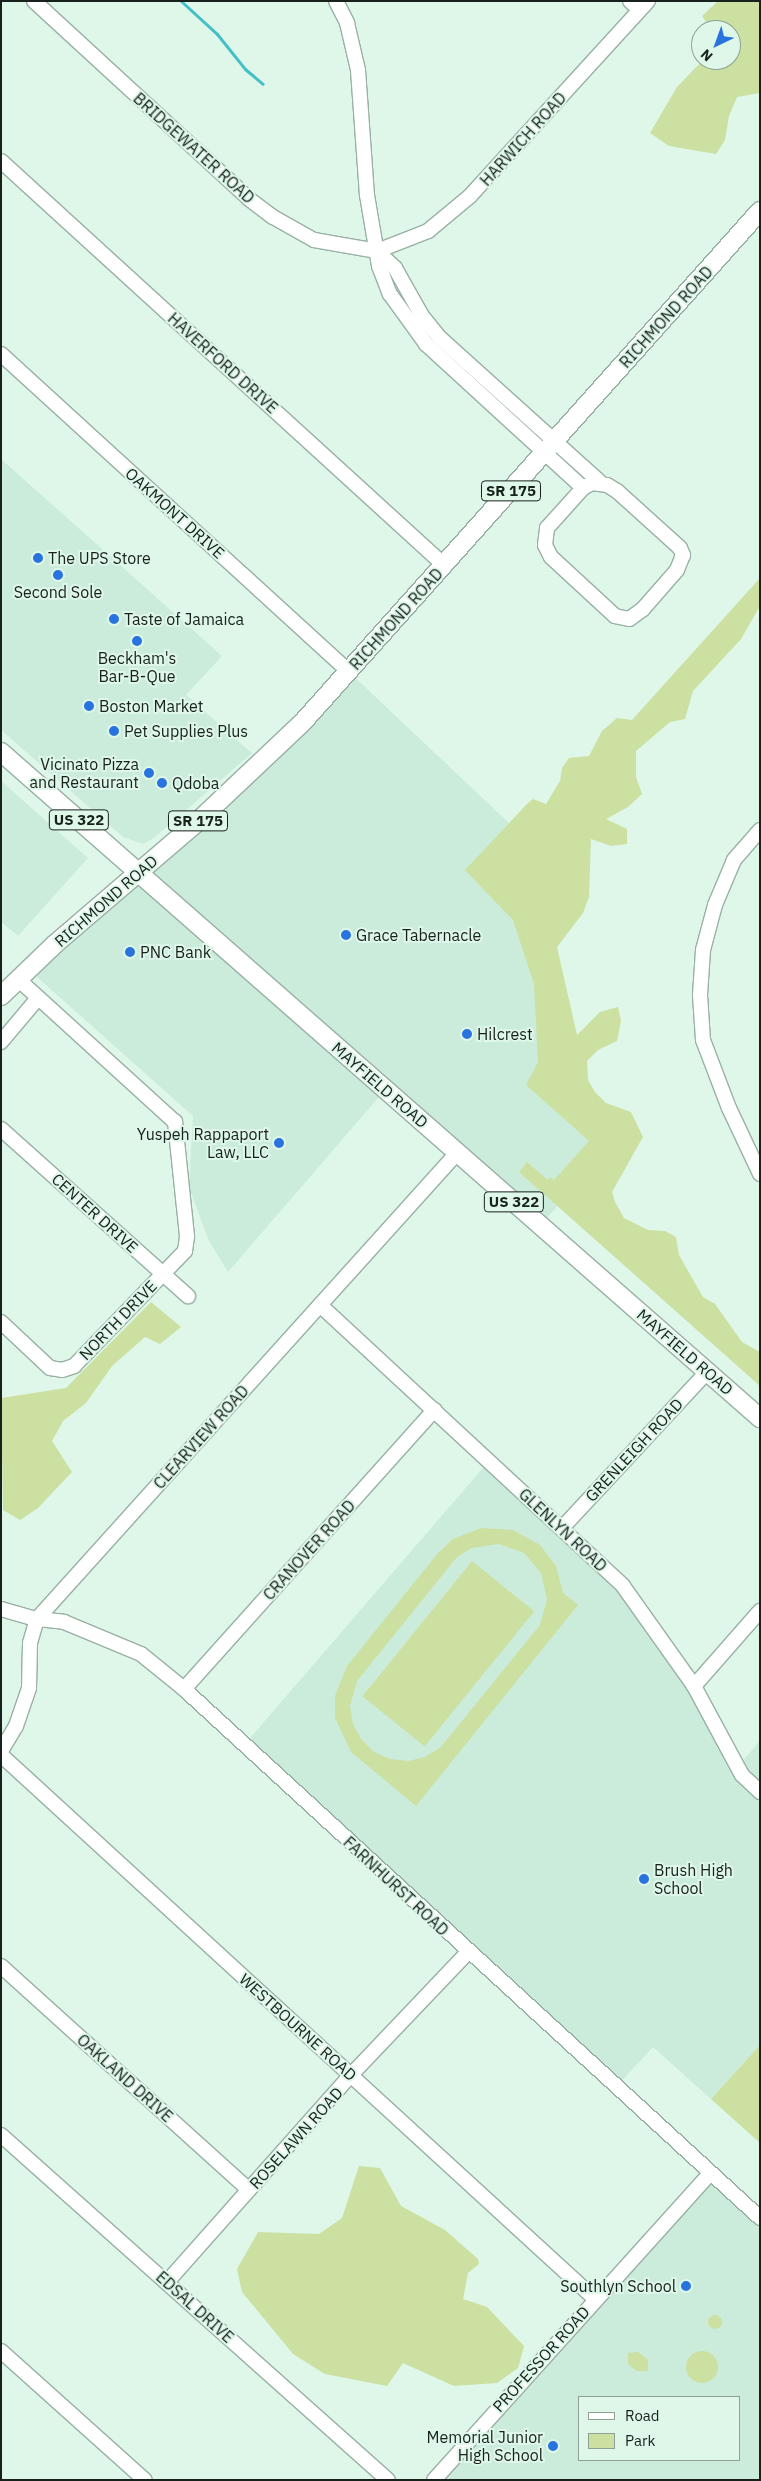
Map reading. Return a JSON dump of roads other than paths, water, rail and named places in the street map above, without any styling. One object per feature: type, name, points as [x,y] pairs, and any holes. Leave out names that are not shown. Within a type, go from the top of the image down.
[{"type":"main road","name":"RICHMOND ROAD","points":[[1,996],[257,767],[349,672],[760,211]]},
{"type":"main road","name":"MAYFIELD ROAD","points":[[1,752],[760,1418]]},
{"type":"street","name":"BRIDGEWATER ROAD","points":[[34,1],[242,192],[273,218],[314,240],[377,251]]},
{"type":"street","points":[[336,1],[347,23],[358,70],[367,195],[377,251],[395,268],[422,316],[440,338],[549,448],[583,488]]},
{"type":"street","name":"HARWICH ROAD","points":[[377,251],[428,230],[451,214],[640,4]]},
{"type":"street","name":"HAVERFORD DRIVE","points":[[1,160],[445,566]]},
{"type":"street","name":"OAKMONT DRIVE","points":[[1,354],[349,672]]},
{"type":"street","points":[[549,448],[601,483],[617,491],[680,548],[683,555],[677,570],[643,609],[629,619],[616,616],[551,557],[545,545],[547,528],[583,488],[601,483]]},
{"type":"street","points":[[760,830],[734,860],[715,905],[703,950],[700,995],[703,1040],[729,1108],[760,1174]]},
{"type":"street","name":"NORTH DRIVE","points":[[1,1322],[50,1368],[62,1370],[74,1366],[185,1251],[187,1236],[176,1122],[18,979]]},
{"type":"street","points":[[1,1042],[38,998]]},
{"type":"street","name":"CENTER DRIVE","points":[[1,1129],[188,1296]]},
{"type":"street","name":"CLEARVIEW ROAD","points":[[1,1751],[16,1726],[29,1688],[30,1642],[37,1619],[458,1152]]},
{"type":"street","name":"GLENLYN ROAD","points":[[320,1305],[623,1586],[694,1686],[742,1776],[760,1792]]},
{"type":"street","name":"GRENLEIGH ROAD","points":[[562,1528],[707,1372]]},
{"type":"street","name":"CRANOVER ROAD","points":[[184,1689],[434,1410]]},
{"type":"street","name":"FARNHURST ROAD","points":[[1,1609],[37,1619],[64,1622],[141,1654],[184,1689],[468,1952],[760,2218]]},
{"type":"street","points":[[694,1686],[760,1611]]},
{"type":"street","name":"WESTBOURNE ROAD","points":[[1,1755],[595,2299]]},
{"type":"street","name":"ROSELAWN ROAD","points":[[167,2282],[351,2075],[468,1952]]},
{"type":"street","name":"OAKLAND DRIVE","points":[[1,1966],[249,2190]]},
{"type":"street","name":"EDSAL DRIVE","points":[[1,2135],[388,2480]]},
{"type":"street","name":"PROFESSOR ROAD","points":[[434,2480],[710,2172]]},
{"type":"street","points":[[1,2351],[145,2480]]},
{"type":"waterway","points":[[181,1],[217,34],[245,69],[263,84]]},
{"type":"place","name":"The UPS Store","points":[[38,558]]},
{"type":"place","name":"Second Sole","points":[[58,575]]},
{"type":"place","name":"Taste of Jamaica","points":[[114,619]]},
{"type":"place","name":"Beckham's Bar-B-Que","points":[[137,641]]},
{"type":"place","name":"Boston Market","points":[[89,706]]},
{"type":"place","name":"Pet Supplies Plus","points":[[114,731]]},
{"type":"place","name":"Vicinato Pizza and Restaurant","points":[[149,773]]},
{"type":"place","name":"Qdoba","points":[[162,783]]},
{"type":"place","name":"Grace Tabernacle","points":[[346,935]]},
{"type":"place","name":"PNC Bank","points":[[130,952]]},
{"type":"place","name":"Hilcrest","points":[[467,1034]]},
{"type":"place","name":"Yuspeh Rappaport Law, LLC","points":[[279,1143]]},
{"type":"place","name":"Brush High School","points":[[644,1879]]},
{"type":"place","name":"Southlyn School","points":[[686,2286]]},
{"type":"place","name":"Memorial Junior High School","points":[[553,2446]]}]
